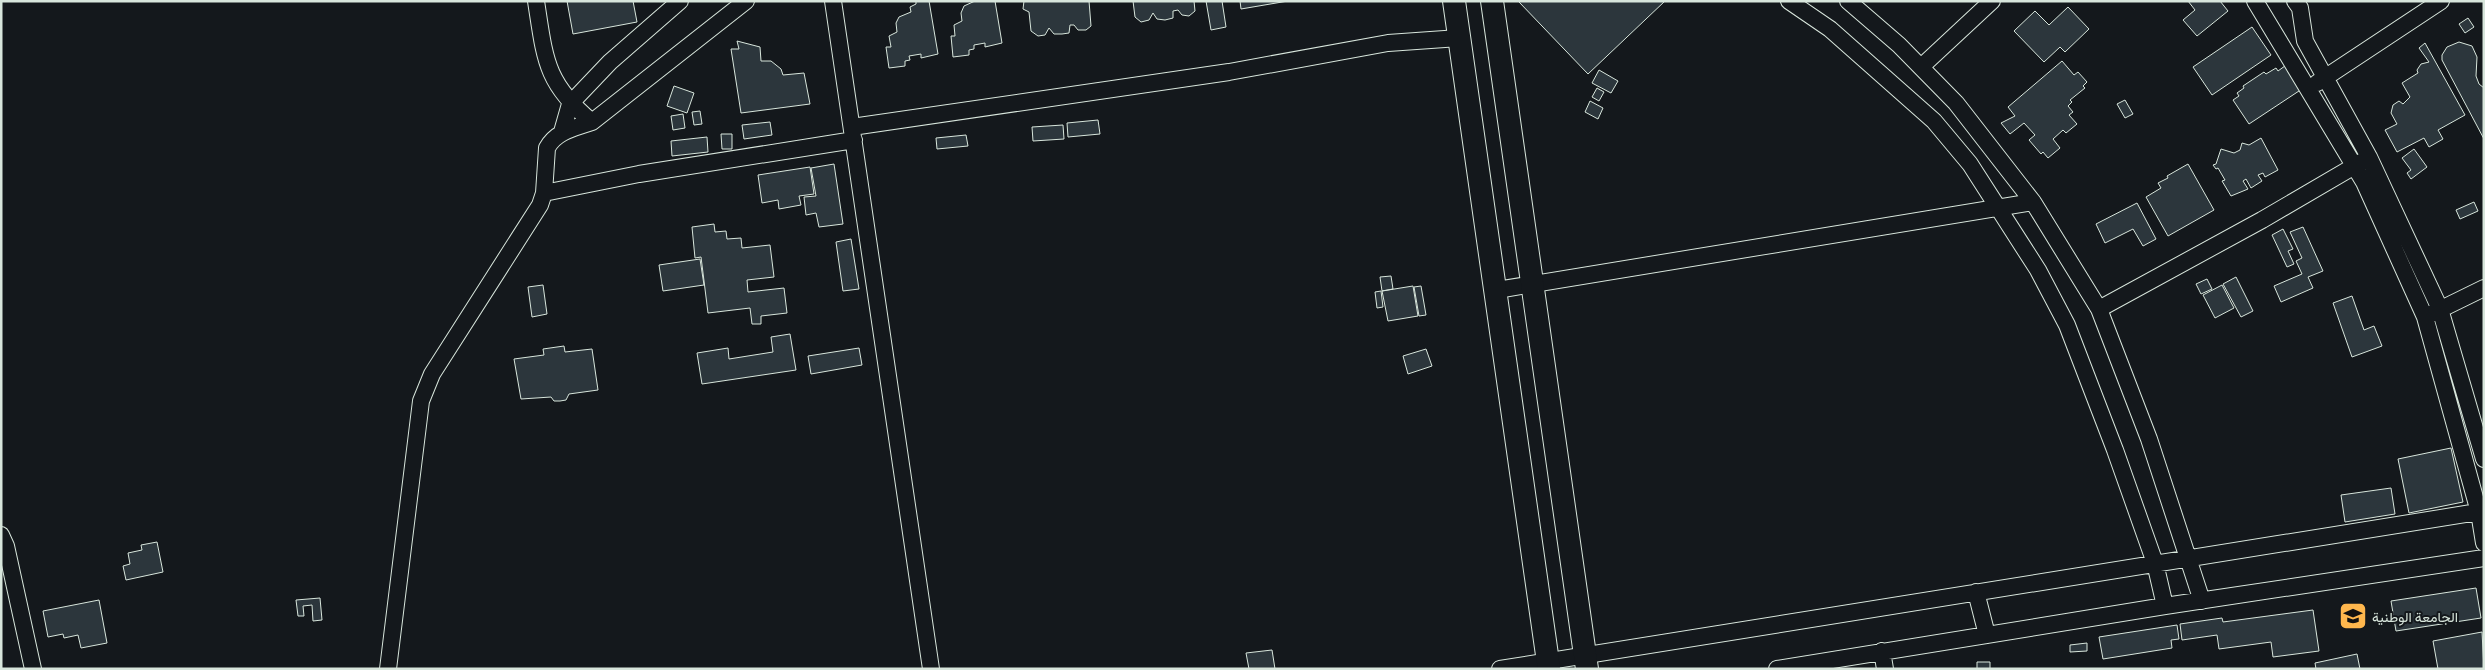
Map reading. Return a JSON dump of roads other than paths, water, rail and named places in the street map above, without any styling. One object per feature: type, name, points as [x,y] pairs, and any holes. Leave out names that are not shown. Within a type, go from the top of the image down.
[{"type":"street","points":[[536,1],[549,71],[570,104],[592,122]]},
{"type":"street","points":[[388,669],[421,401],[432,374],[534,216],[544,193],[547,148],[562,132],[570,104],[610,62],[680,1]]},
{"type":"street","points":[[562,132],[592,122],[746,1]]},
{"type":"street","points":[[833,1],[931,669]]},
{"type":"street","points":[[1454,1],[1548,665]]},
{"type":"street","points":[[1492,1],[1534,285],[1586,663]]},
{"type":"street","points":[[1789,1],[1830,29],[1934,121],[1970,164],[2038,270],[2067,325],[2155,563],[2165,606]]},
{"type":"street","points":[[1848,1],[1921,67],[1956,103],[2033,202],[2099,309],[2149,439],[2190,558],[2202,600]]},
{"type":"street","points":[[1921,67],[1992,1]]},
{"type":"street","points":[[2255,1],[2354,165],[2425,317],[2481,512],[2484,543]]},
{"type":"street","points":[[2295,1],[2300,8],[2305,40],[2369,157],[2440,309],[2484,459]]},
{"type":"street","points":[[2309,88],[2326,79],[2441,1]]},
{"type":"street","points":[[544,193],[853,134],[1229,72],[1388,43],[1459,38]]},
{"type":"street","points":[[2099,309],[2262,220],[2369,157]]},
{"type":"street","points":[[1496,290],[2000,209],[2033,202]]},
{"type":"street","points":[[2425,317],[2484,288]]},
{"type":"street","points":[[1500,669],[1586,663],[1976,592],[2481,512]]},
{"type":"street","points":[[1,535],[6,546],[33,669]]},
{"type":"street","points":[[1777,669],[2202,600],[2484,558]]},
{"type":"street","points":[[1976,592],[1986,635]]},
{"type":"street","points":[[1882,651],[1885,669]]},
{"type":"place","name":"الجامعة الوطنية","points":[[2353,616]]}]
